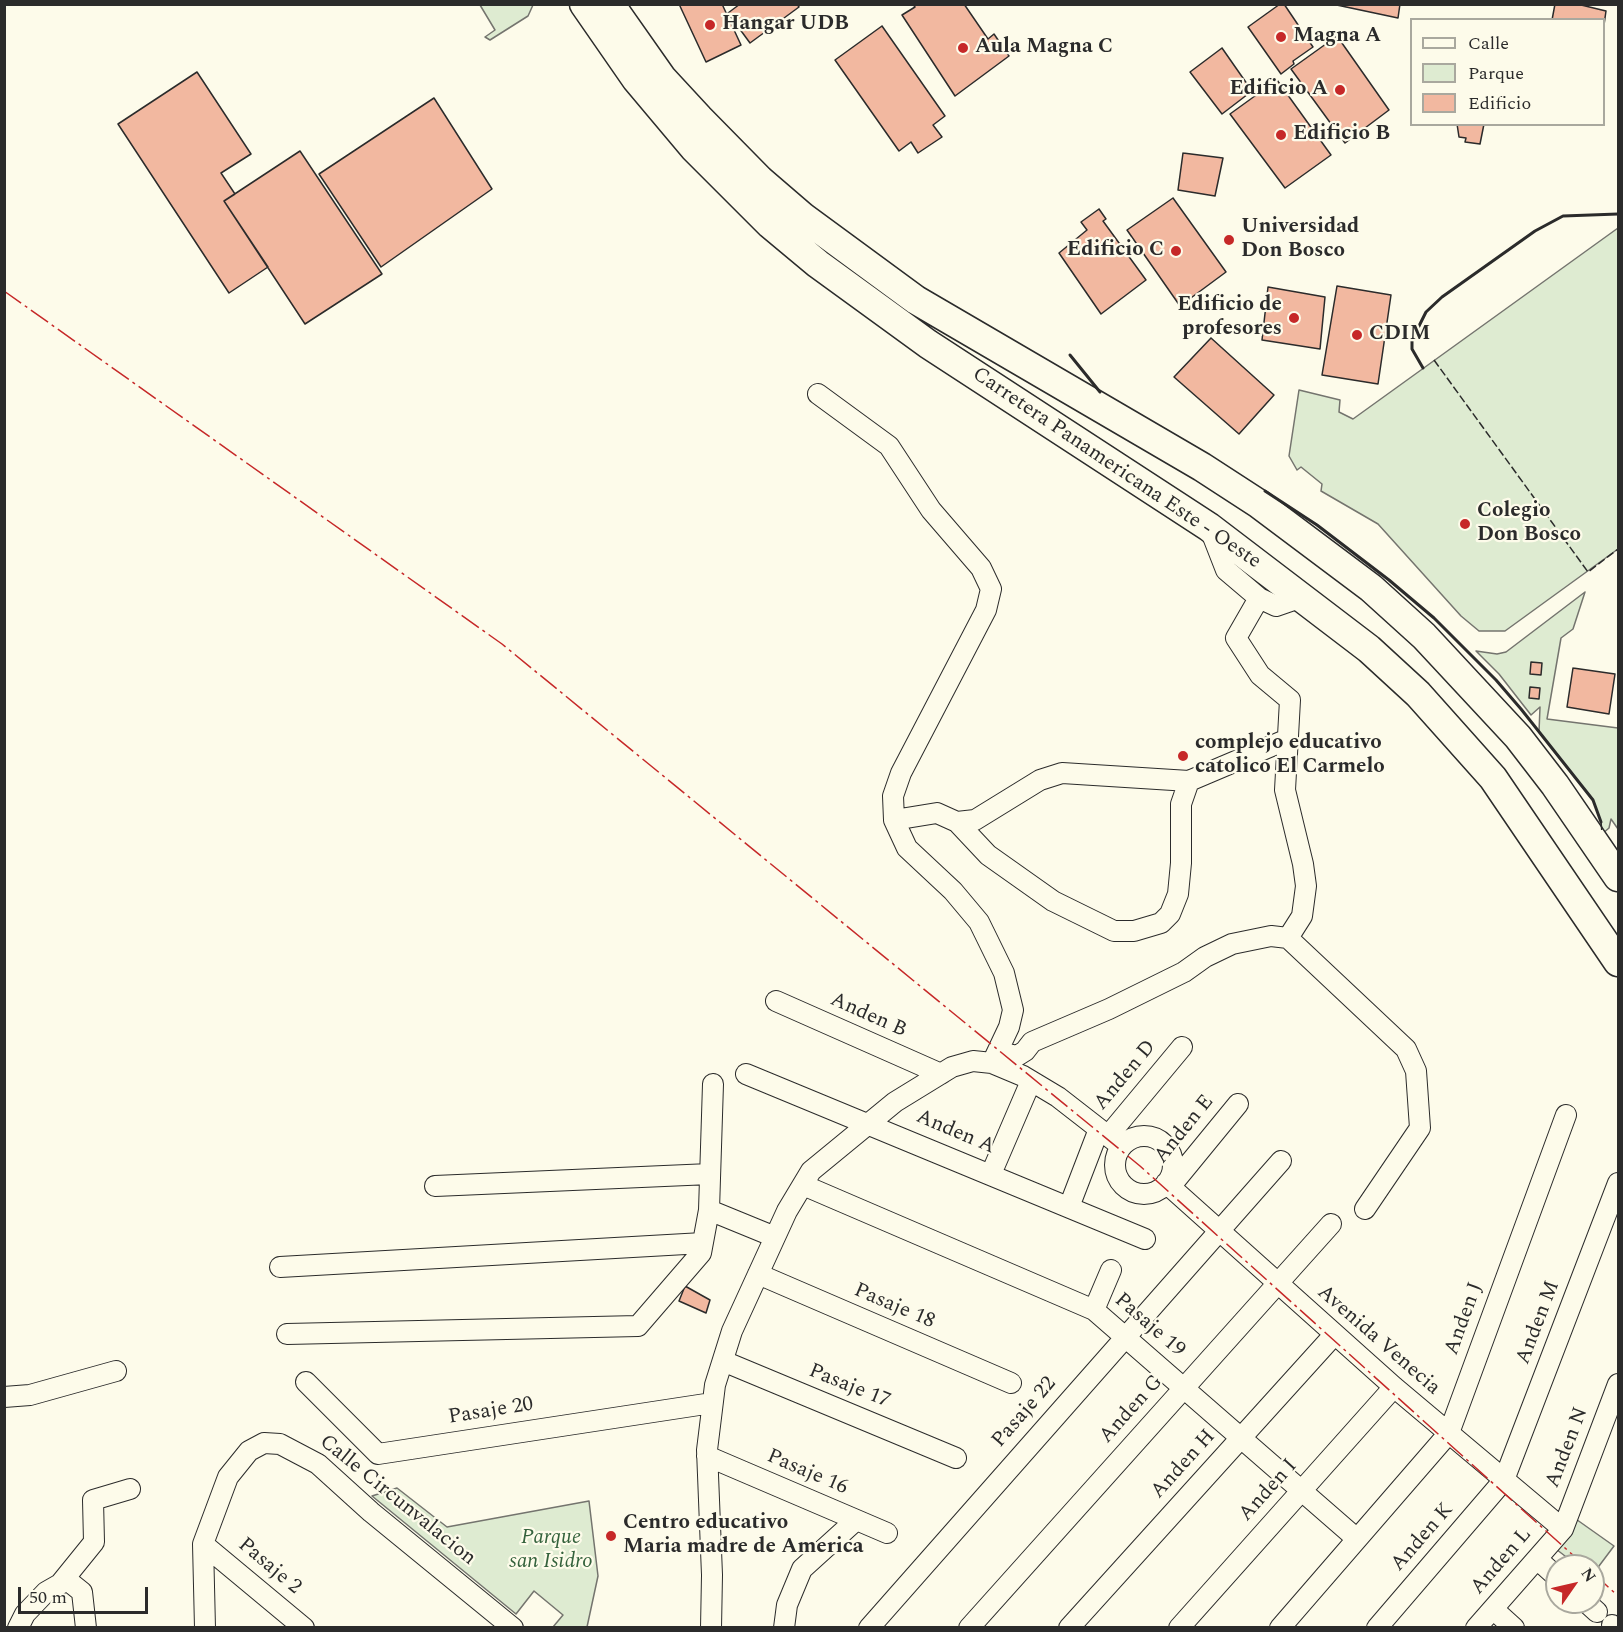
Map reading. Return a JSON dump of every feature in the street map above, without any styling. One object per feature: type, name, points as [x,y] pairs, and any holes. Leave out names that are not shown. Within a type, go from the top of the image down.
[{"type":"highway","name":"Carretera Panamericana Este - Oeste","points":[[584,4],[636,79],[694,148],[770,224],[818,264],[928,344],[1209,527],[1369,649],[1418,694],[1458,736],[1492,778],[1618,962]]},
{"type":"highway","name":"Carretera Panamericana Este - Oeste","points":[[610,4],[662,78],[752,172],[802,217],[916,300],[1221,479],[1371,588],[1424,636],[1511,729],[1555,784],[1618,877]]},
{"type":"street","points":[[818,394],[889,446],[931,510],[981,568],[991,589],[986,610],[901,773],[893,796],[894,820],[907,848],[953,891],[979,922],[995,951],[1013,1010],[996,1058]]},
{"type":"street","points":[[1209,527],[1226,570],[1259,598],[1276,606],[1302,597]]},
{"type":"street","points":[[1259,598],[1236,638],[1260,675],[1290,700],[1285,790],[1304,864],[1306,886],[1302,916],[1288,938]]},
{"type":"street","points":[[957,822],[975,820],[1040,780],[1062,773],[1189,781],[1288,740]]},
{"type":"street","points":[[894,820],[937,813],[957,822],[988,855],[1053,901],[1114,931],[1134,932],[1161,923],[1170,914],[1178,894],[1181,863],[1181,804],[1189,781]]},
{"type":"street","points":[[711,1628],[712,1575],[707,1456],[715,1385],[732,1331],[775,1237],[811,1171],[895,1102],[951,1067],[973,1061],[1017,1056],[1032,1042],[1109,1009],[1184,972],[1205,957],[1232,944],[1271,936],[1288,938],[1407,1049],[1416,1071],[1420,1128],[1365,1209]]},
{"type":"street","name":"Anden B","points":[[776,1001],[941,1074]]},
{"type":"street","name":"Anden D","points":[[1069,1207],[1109,1137],[1182,1047]]},
{"type":"street","points":[[996,1058],[1058,1097],[1109,1137],[1116,1172],[1128,1189],[1148,1194],[1168,1185],[1173,1164],[1169,1150],[1160,1140],[1139,1136],[1109,1137]]},
{"type":"street","name":"Anden A","points":[[746,1074],[869,1122],[1145,1239]]},
{"type":"street","points":[[991,1174],[1031,1081]]},
{"type":"street","points":[[287,1334],[638,1326],[701,1253],[709,1209],[713,1084]]},
{"type":"street","name":"Anden E","points":[[1168,1185],[1238,1104]]},
{"type":"street","name":"Anden J","points":[[1280,1628],[1449,1433],[1566,1115]]},
{"type":"street","name":"Pasaje 22","points":[[869,1628],[1281,1161]]},
{"type":"street","points":[[435,1186],[710,1174]]},
{"type":"street","name":"Anden M","points":[[1504,1480],[1618,1183]]},
{"type":"street","name":"Pasaje 19","points":[[803,1185],[1094,1310],[1357,1539]]},
{"type":"street","name":"Avenida Venecia","points":[[1168,1185],[1334,1335],[1563,1529]]},
{"type":"street","points":[[709,1209],[775,1237]]},
{"type":"street","name":"Anden G","points":[[969,1628],[1331,1224]]},
{"type":"street","points":[[280,1267],[703,1243]]},
{"type":"street","points":[[1094,1310],[1111,1270]]},
{"type":"street","name":"Pasaje 18","points":[[758,1274],[1011,1383]]},
{"type":"street","name":"Anden H","points":[[1069,1628],[1334,1335]]},
{"type":"street","name":"Pasaje 17","points":[[723,1361],[956,1458]]},
{"type":"street","points":[[4,1397],[30,1395],[116,1371]]},
{"type":"street","name":"Pasaje 20","points":[[306,1382],[378,1454],[712,1403]]},
{"type":"street","name":"Anden N","points":[[1563,1529],[1618,1384]]},
{"type":"street","name":"Anden I","points":[[1179,1628],[1394,1387]]},
{"type":"street","name":"Calle Circunvalacion","points":[[205,1628],[203,1544],[228,1477],[249,1451],[264,1443],[280,1444],[318,1464],[371,1512],[513,1628]]},
{"type":"street","name":"Pasaje 16","points":[[707,1456],[887,1533]]},
{"type":"street","name":"Anden K","points":[[1377,1628],[1504,1480]]},
{"type":"street","points":[[60,1584],[94,1542],[93,1500],[130,1489]]},
{"type":"street","points":[[784,1628],[787,1605],[802,1569],[856,1520]]},
{"type":"street","name":"Anden L","points":[[1476,1628],[1563,1529]]},
{"type":"street","name":"Pasaje 2","points":[[203,1544],[304,1628]]},
{"type":"street","points":[[1537,1559],[1545,1566]]},
{"type":"street","points":[[18,1628],[26,1614],[46,1592],[67,1580],[82,1592],[86,1628]]},
{"type":"street","points":[[1493,1609],[1514,1628]]},
{"type":"green space","points":[[480,5],[533,5],[528,16],[490,40],[485,37],[495,30]]},
{"type":"green space","name":"Colegio Don Bosco","points":[[1618,228],[1618,549],[1505,631],[1479,631],[1461,616],[1378,524],[1321,491],[1322,484],[1301,467],[1297,470],[1289,456],[1299,390],[1340,400],[1339,412],[1353,419]]},
{"type":"green space","points":[[1585,592],[1573,629],[1561,638],[1547,719],[1618,728],[1618,829],[1611,819],[1609,828],[1602,834],[1601,822],[1593,800],[1539,732],[1540,707],[1531,715],[1499,674],[1476,651],[1497,654],[1506,652]]},
{"type":"green space","name":"Parque san Isidro","points":[[397,1488],[447,1527],[589,1501],[598,1576],[587,1627],[553,1627],[563,1615],[534,1591],[516,1614],[372,1496]]},
{"type":"green space","points":[[1573,1517],[1614,1546],[1605,1558],[1605,1554],[1562,1554],[1552,1546]]},
{"type":"building","name":"Hangar UDB","points":[[679,4],[722,4],[741,45],[706,62]]},
{"type":"building","points":[[740,4],[797,4],[799,7],[750,43],[728,13]]},
{"type":"building","name":"Aula Magna C","points":[[913,4],[964,4],[988,39],[994,34],[1009,56],[955,96],[902,15],[915,7]]},
{"type":"building","name":"Magna A","points":[[1280,4],[1284,4],[1313,47],[1293,61],[1294,64],[1281,74],[1248,27]]},
{"type":"building","points":[[1332,4],[1400,4],[1398,18]]},
{"type":"building","points":[[1555,4],[1577,4],[1606,11],[1605,18],[1552,18]]},
{"type":"building","points":[[882,26],[945,116],[933,125],[942,137],[918,153],[911,142],[899,151],[835,60]]},
{"type":"building","name":"Edificio A","points":[[1337,36],[1389,110],[1345,143],[1291,69]]},
{"type":"building","points":[[1222,48],[1252,91],[1222,114],[1190,72]]},
{"type":"building","points":[[197,72],[251,154],[221,173],[235,194],[224,201],[268,267],[229,293],[118,124]]},
{"type":"building","name":"Edificio B","points":[[1277,80],[1331,155],[1285,188],[1230,114]]},
{"type":"building","points":[[434,98],[492,189],[381,267],[319,174]]},
{"type":"building","points":[[1457,126],[1484,126],[1480,144],[1465,142],[1466,138],[1459,137]]},
{"type":"building","points":[[300,151],[382,274],[305,324],[224,201]]},
{"type":"building","points":[[1183,153],[1223,158],[1215,196],[1178,190]]},
{"type":"building","name":"Edificio C","points":[[1173,198],[1226,272],[1180,306],[1127,230]]},
{"type":"building","points":[[1099,209],[1106,219],[1103,221],[1146,280],[1101,314],[1059,253],[1087,230],[1081,222]]},
{"type":"building","name":"CDIM","points":[[1337,286],[1391,295],[1378,384],[1322,375]]},
{"type":"building","name":"Edificio de profesores","points":[[1268,287],[1325,297],[1320,349],[1262,340]]},
{"type":"building","points":[[1211,338],[1274,395],[1239,434],[1174,377]]},
{"type":"building","points":[[1531,662],[1542,663],[1541,675],[1530,674]]},
{"type":"building","points":[[1573,668],[1615,674],[1609,714],[1567,707]]},
{"type":"building","points":[[1530,687],[1540,688],[1539,699],[1529,698]]},
{"type":"building","points":[[685,1286],[710,1300],[706,1313],[679,1301]]},
{"type":"fence","points":[[1434,360],[1588,572],[1618,549]]},
{"type":"fence","points":[[1601,822],[1602,833]]},
{"type":"wall","points":[[1423,368],[1412,349],[1412,340],[1426,312],[1442,297],[1535,231],[1563,216],[1618,214]]},
{"type":"wall","points":[[1070,355],[1100,392]]},
{"type":"wall","points":[[1265,491],[1317,525],[1434,618],[1496,680],[1521,709],[1593,800],[1601,822]]},
{"type":"power","points":[[4,291],[502,644],[1140,1166],[1572,1554]]},
{"type":"power","points":[[1605,1584],[1618,1596]]},
{"type":"place","name":"Hangar UDB","points":[[710,25]]},
{"type":"place","name":"Magna A","points":[[1281,37]]},
{"type":"place","name":"Aula Magna C","points":[[963,48]]},
{"type":"place","name":"Edificio A","points":[[1340,90]]},
{"type":"place","name":"Edificio B","points":[[1281,135]]},
{"type":"place","name":"Universidad Don Bosco","points":[[1229,240]]},
{"type":"place","name":"Edificio C","points":[[1176,251]]},
{"type":"place","name":"Edificio de profesores","points":[[1294,318]]},
{"type":"place","name":"CDIM","points":[[1357,335]]},
{"type":"place","name":"Colegio Don Bosco","points":[[1465,524]]},
{"type":"place","name":"complejo educativo catolico El Carmelo","points":[[1183,756]]},
{"type":"place","name":"Centro educativo Maria madre de America","points":[[611,1536]]}]
